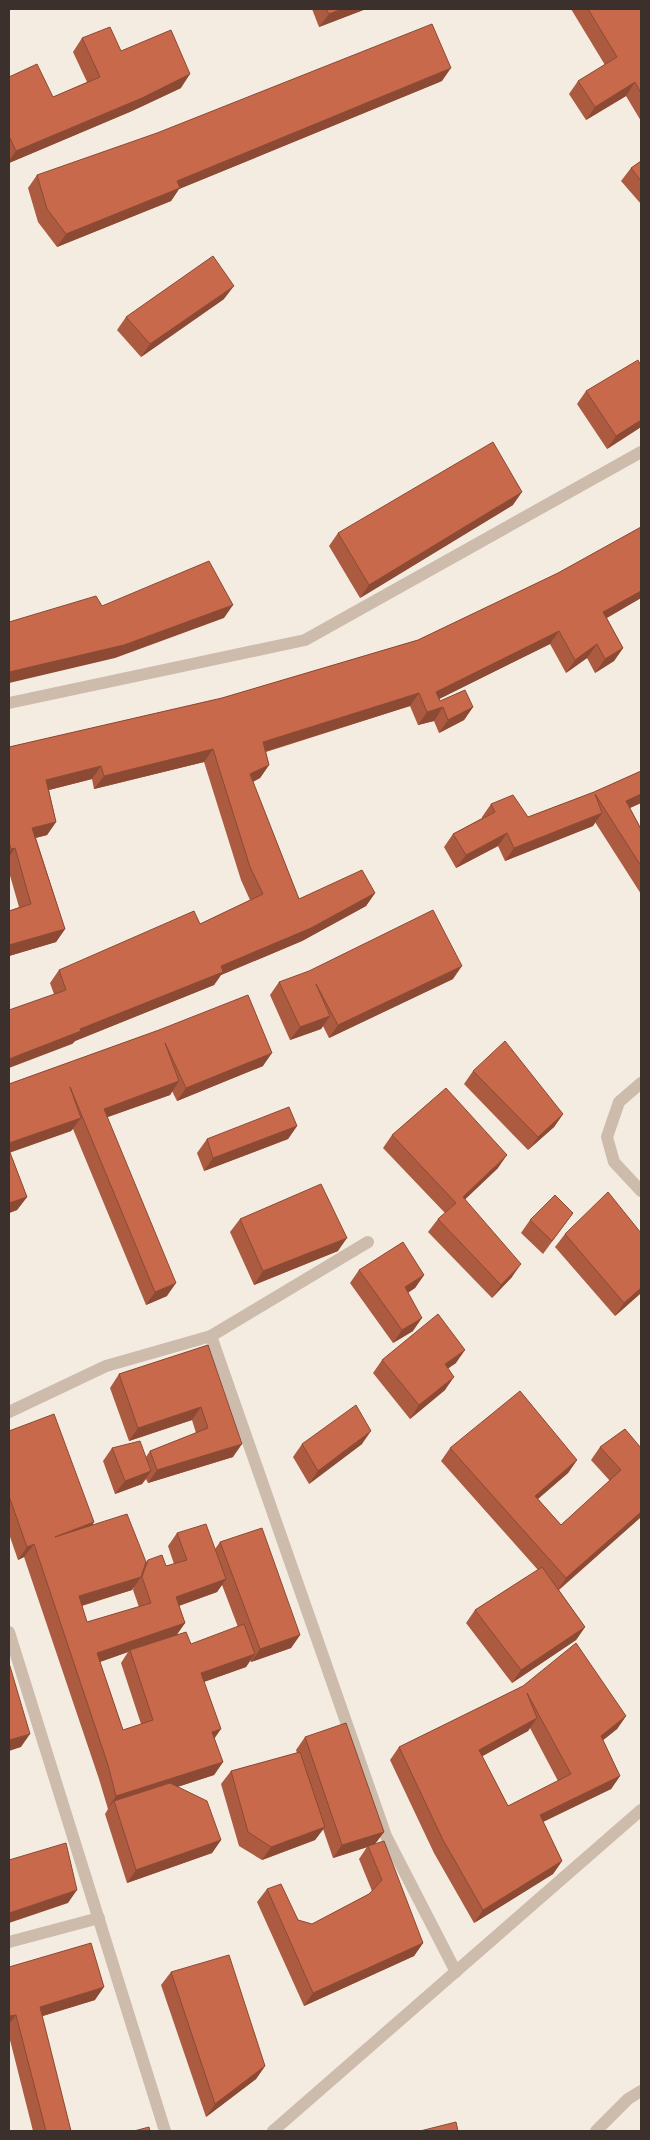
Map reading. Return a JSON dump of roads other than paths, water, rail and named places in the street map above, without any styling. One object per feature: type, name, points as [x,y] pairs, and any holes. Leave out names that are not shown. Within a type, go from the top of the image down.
[{"type":"street","points":[[9,703],[305,640],[641,452]]},
{"type":"street","points":[[641,1083],[619,1102],[607,1137],[614,1162],[641,1192]]},
{"type":"street","points":[[9,1412],[106,1366],[211,1336],[368,1242]]},
{"type":"street","points":[[211,1336],[386,1836],[456,1972]]},
{"type":"street","points":[[9,1632],[165,2131]]},
{"type":"street","points":[[273,2131],[641,1810]]},
{"type":"street","points":[[9,1942],[99,1918]]},
{"type":"street","points":[[596,2131],[628,2099],[641,2091]]}]
